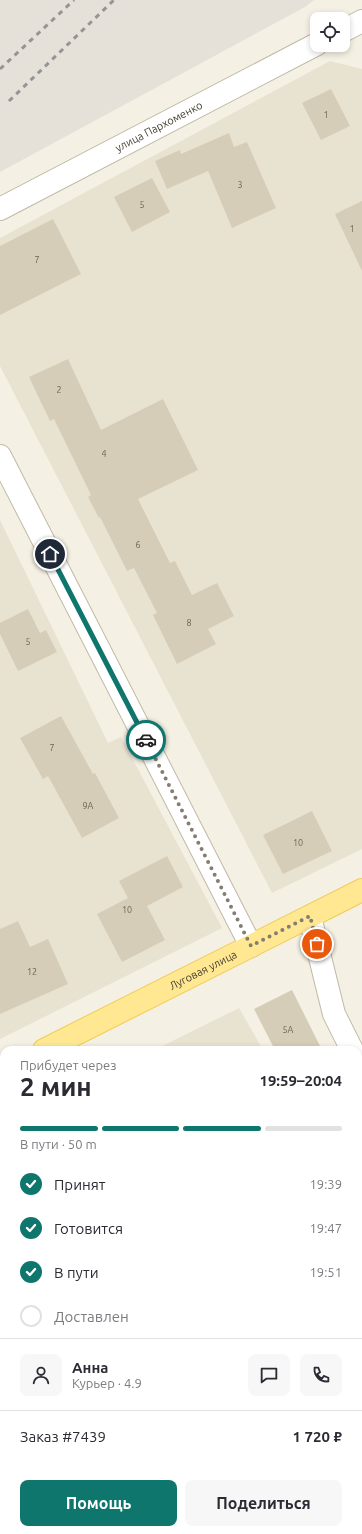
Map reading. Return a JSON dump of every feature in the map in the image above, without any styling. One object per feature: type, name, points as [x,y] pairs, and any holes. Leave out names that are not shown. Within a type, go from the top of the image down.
[{"type":"main road","name":"Луговая улица","points":[[52,1046],[362,890]]},
{"type":"street","points":[[350,27],[362,21]]},
{"type":"street","name":"улица Пархоменко","points":[[0,209],[310,48]]},
{"type":"street","points":[[0,456],[251,946]]},
{"type":"street","points":[[310,916],[334,1014],[350,1046]]},
{"type":"shaded area","points":[[0,0],[314,0],[305,7],[0,172]]},
{"type":"shaded area","points":[[330,61],[362,69],[362,849],[272,893],[0,366],[0,238]]},
{"type":"shaded area","points":[[0,520],[108,743],[121,737],[222,928],[0,1039]]},
{"type":"shaded area","points":[[239,1008],[261,1046],[162,1046]]},
{"type":"building","points":[[331,89],[350,126],[321,140],[302,103]]},
{"type":"building","points":[[229,133],[234,147],[247,142],[276,208],[232,228],[208,171],[167,189],[155,161],[180,150],[181,154]]},
{"type":"building","points":[[152,178],[170,212],[132,232],[114,197]]},
{"type":"building","points":[[362,201],[362,271],[335,214]]},
{"type":"building","points":[[53,219],[81,274],[0,315],[0,246]]},
{"type":"building","points":[[68,359],[101,430],[163,399],[198,470],[138,499],[170,563],[175,561],[192,595],[217,583],[234,616],[208,629],[216,644],[177,664],[153,615],[157,613],[134,568],[127,571],[100,517],[99,518],[88,497],[91,495],[54,419],[50,421],[29,377]]},
{"type":"building","points":[[28,609],[40,633],[46,630],[57,652],[18,671],[0,634],[0,623]]},
{"type":"building","points":[[61,716],[93,774],[95,773],[119,818],[82,838],[48,776],[43,779],[20,738]]},
{"type":"building","points":[[312,811],[332,851],[283,874],[263,835]]},
{"type":"building","points":[[167,856],[183,887],[147,906],[165,940],[122,962],[97,914],[128,898],[119,881]]},
{"type":"building","points":[[18,921],[30,947],[48,939],[68,984],[0,1014],[0,929]]},
{"type":"building","points":[[292,990],[320,1046],[273,1046],[254,1009]]},
{"type":"railway","points":[[0,69],[74,0]]},
{"type":"railway","points":[[9,101],[114,0]]},
{"type":"way so far","points":[[146,740],[251,946],[310,916],[317,944]]},
{"type":"route","points":[[50,554],[146,740]]}]
